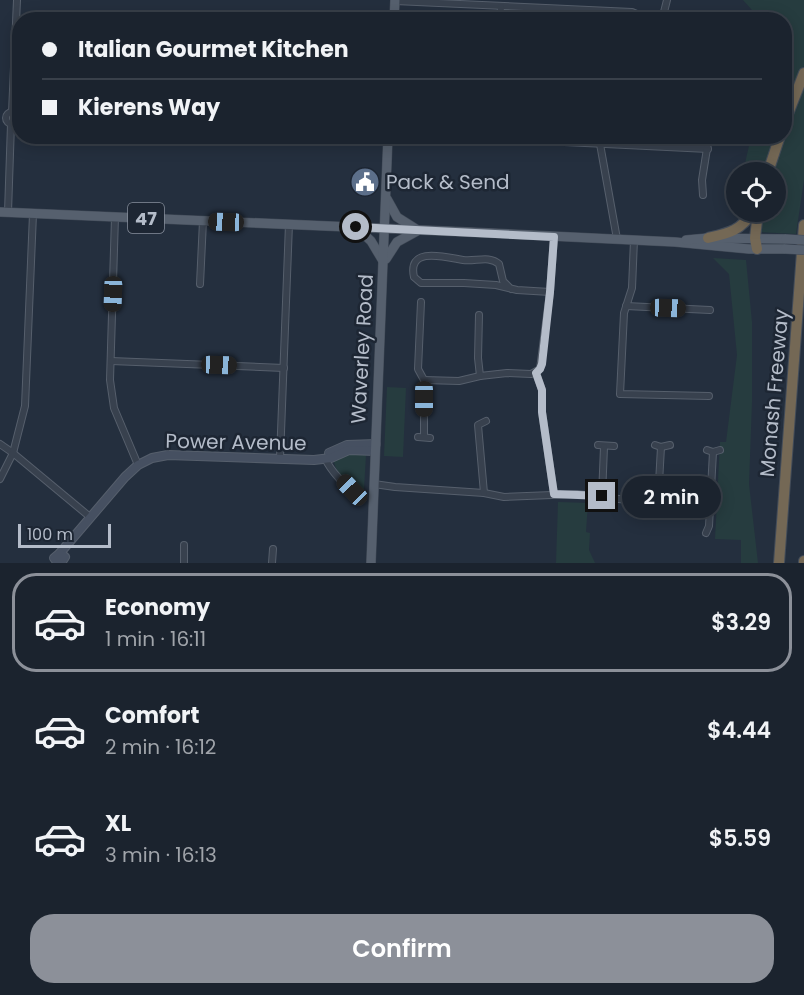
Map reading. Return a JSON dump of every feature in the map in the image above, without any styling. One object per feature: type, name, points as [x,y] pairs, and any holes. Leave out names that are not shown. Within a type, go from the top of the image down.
[{"type":"highway","points":[[792,104],[804,73]]},
{"type":"highway","points":[[771,162],[777,144]]},
{"type":"highway","points":[[708,238],[739,228],[744,222]]},
{"type":"highway","points":[[756,243],[757,222]]},
{"type":"highway","name":"Monash Freeway","points":[[778,563],[804,225]]},
{"type":"main road","name":"Waverley Road","points":[[371,563],[388,144]]},
{"type":"main road","points":[[387,197],[397,217],[419,230]]},
{"type":"main road","name":"47","points":[[4,212],[617,239],[675,242],[710,247],[756,243]]},
{"type":"main road","points":[[356,227],[378,251],[384,264]]},
{"type":"main road","points":[[384,264],[390,250],[397,242],[419,230]]},
{"type":"main road","name":"47","points":[[675,242],[708,238],[785,244],[804,240]]},
{"type":"main road","name":"47","points":[[785,244],[804,250]]},
{"type":"street","points":[[395,1],[567,12]]},
{"type":"street","points":[[501,7],[501,12]]},
{"type":"street","points":[[4,212],[11,124],[3,117],[12,111]]},
{"type":"street","points":[[617,239],[600,144],[708,149]]},
{"type":"street","points":[[703,195],[702,180],[708,144]]},
{"type":"street","points":[[0,479],[13,453],[25,406],[33,214]]},
{"type":"street","points":[[115,217],[110,380],[114,408],[138,465]]},
{"type":"street","points":[[200,284],[203,221]]},
{"type":"street","points":[[280,458],[289,224]]},
{"type":"street","points":[[424,380],[459,381],[480,376],[536,373],[540,369],[550,292],[554,237]]},
{"type":"street","points":[[634,240],[632,288],[624,314],[620,394],[709,396]]},
{"type":"street","points":[[511,289],[503,281],[499,264],[490,260],[426,256],[416,260],[413,265],[414,277],[421,283],[464,283],[511,289],[550,292]]},
{"type":"street","points":[[420,302],[418,369],[424,380],[424,437]]},
{"type":"street","points":[[626,306],[710,309]]},
{"type":"street","points":[[478,315],[480,376]]},
{"type":"street","points":[[111,361],[284,368]]},
{"type":"street","points":[[536,373],[542,390],[542,412],[554,494]]},
{"type":"street","points":[[484,493],[478,424],[486,421]]},
{"type":"street","points":[[0,444],[90,517]]},
{"type":"street","points":[[658,501],[658,446],[670,445]]},
{"type":"street","points":[[602,496],[601,446],[614,446]]},
{"type":"street","name":"Power Avenue","points":[[60,560],[74,537],[125,477],[138,465],[152,458],[168,455],[314,460],[331,458],[349,450],[375,447]]},
{"type":"street","points":[[706,533],[709,526],[714,451]]},
{"type":"street","name":"Power Avenue","points":[[325,458],[329,466],[358,494]]},
{"type":"street","points":[[374,486],[484,493],[504,497],[554,494],[710,503]]},
{"type":"street","points":[[184,545],[184,563]]},
{"type":"street","points":[[272,563],[273,549]]},
{"type":"green space","points":[[743,0],[804,0],[804,66],[792,96],[792,12],[754,12]]},
{"type":"green space","points":[[804,84],[804,180],[796,234],[759,232],[760,222],[786,222],[786,162],[776,162],[782,144],[792,144],[792,117]]},
{"type":"green space","points":[[749,144],[773,144],[766,162],[745,162]]},
{"type":"green space","points":[[713,258],[746,260],[752,322],[749,484],[758,563],[741,563],[741,540],[715,539],[720,442],[726,442],[737,355],[729,274]]},
{"type":"green space","points":[[387,387],[406,388],[403,457],[384,456]]},
{"type":"green space","points":[[344,453],[366,455],[364,489],[349,483],[337,471],[334,461]]},
{"type":"green space","points":[[558,502],[588,503],[586,532],[590,533],[589,550],[595,563],[556,563]]},
{"type":"place","name":"Pack & Send","points":[[365,182]]},
{"type":"route","points":[[356,227],[554,237],[542,364],[536,373],[541,382],[542,412],[554,494],[602,496]]}]
